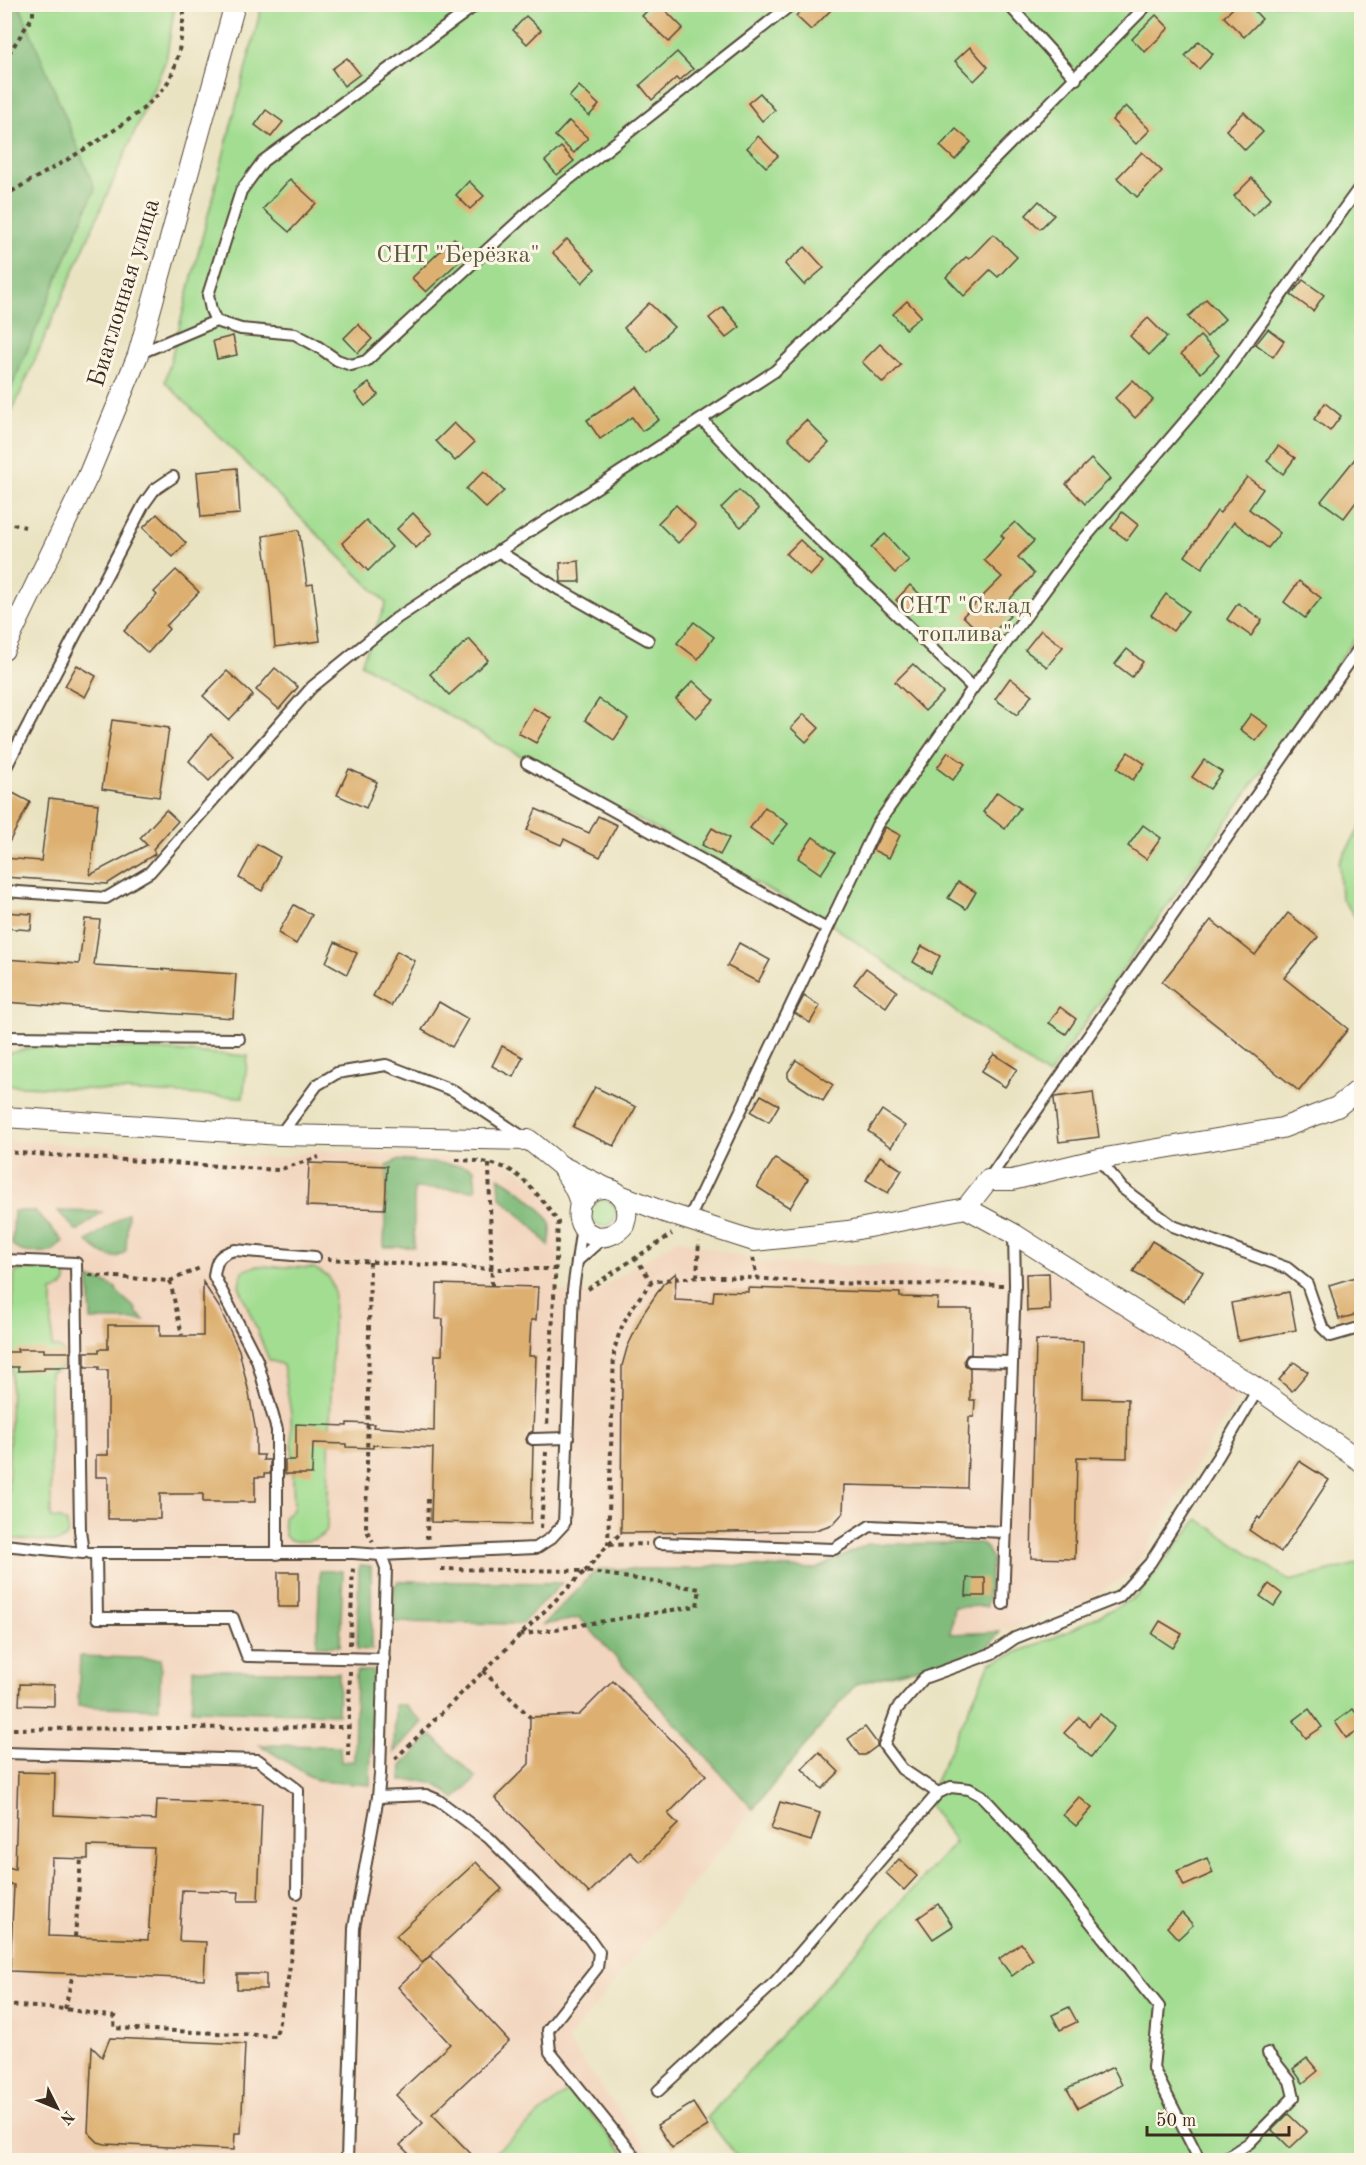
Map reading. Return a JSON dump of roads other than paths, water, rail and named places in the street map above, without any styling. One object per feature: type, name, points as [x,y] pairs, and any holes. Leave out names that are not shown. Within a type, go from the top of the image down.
[{"type":"street","name":"Биатлонная улица","points":[[4,650],[88,476],[138,355],[236,4]]},
{"type":"street","points":[[966,1208],[988,1180],[1012,1180],[1100,1159],[1282,1128],[1337,1107],[1362,1087]]},
{"type":"street","points":[[4,1117],[280,1135],[529,1140],[561,1166],[664,1212],[685,1230],[754,1241],[848,1232],[966,1208],[1014,1234],[1258,1389],[1362,1462]]},
{"type":"street","points":[[561,1166],[580,1203]]},
{"type":"street","points":[[591,1191],[613,1191],[627,1208],[624,1225],[619,1231],[604,1237],[595,1236],[582,1226],[579,1218],[580,1203],[591,1191]]},
{"type":"street","points":[[624,1225],[664,1212]]},
{"type":"lane","points":[[216,321],[208,295],[241,191],[263,161],[477,4]]},
{"type":"lane","points":[[138,355],[216,321],[241,329],[295,334],[337,360],[351,365],[366,361],[400,327],[535,206],[792,4]]},
{"type":"lane","points":[[1008,4],[1076,79]]},
{"type":"lane","points":[[4,891],[106,898],[150,872],[312,687],[397,618],[775,371],[942,212],[1148,4]]},
{"type":"lane","points":[[685,1230],[877,825],[973,688],[1073,552],[1217,384],[1362,184]]},
{"type":"lane","points":[[702,420],[787,509],[973,688]]},
{"type":"lane","points":[[4,771],[144,504],[154,490],[173,477]]},
{"type":"lane","points":[[498,551],[560,590],[648,640]]},
{"type":"lane","points":[[988,1180],[1362,644]]},
{"type":"lane","points":[[527,763],[827,929]]},
{"type":"lane","points":[[4,1037],[239,1039]]},
{"type":"lane","points":[[280,1135],[317,1084],[337,1073],[386,1065],[454,1091],[529,1140]]},
{"type":"lane","points":[[1100,1159],[1122,1188],[1173,1226],[1287,1268],[1294,1273],[1308,1284],[1322,1327],[1331,1336],[1362,1326]]},
{"type":"lane","points":[[4,1545],[96,1554],[353,1553],[381,1556],[536,1548],[551,1538],[564,1524],[573,1290],[582,1226]]},
{"type":"lane","points":[[1003,1604],[1015,1285],[1014,1234]]},
{"type":"lane","points":[[577,1261],[604,1237]]},
{"type":"lane","points":[[277,1554],[277,1430],[256,1360],[214,1276],[215,1262],[223,1253],[235,1250],[315,1257]]},
{"type":"lane","points":[[4,1260],[76,1263],[80,1530],[83,1552]]},
{"type":"lane","points":[[970,1361],[1012,1362]]},
{"type":"lane","points":[[938,1793],[902,1769],[884,1746],[897,1708],[924,1678],[993,1653],[1016,1638],[1119,1597],[1150,1563],[1258,1389]]},
{"type":"lane","points":[[533,1439],[568,1438]]},
{"type":"lane","points":[[659,1543],[834,1548],[870,1527],[1004,1532]]},
{"type":"lane","points":[[96,1554],[97,1618],[233,1618],[247,1656],[384,1659]]},
{"type":"lane","points":[[347,2160],[354,1928],[378,1797],[380,1774],[386,1568],[381,1556]]},
{"type":"lane","points":[[4,1753],[258,1760],[298,1790],[297,1893]]},
{"type":"lane","points":[[658,2091],[776,1981],[938,1793],[951,1787],[969,1789],[982,1796],[1040,1859],[1159,2007],[1153,2068],[1196,2153],[1197,2160]]},
{"type":"lane","points":[[378,1797],[426,1795],[438,1800],[489,1838],[589,1938],[599,1952],[597,1968],[548,2030],[550,2052],[637,2160]]},
{"type":"lane","points":[[1223,2160],[1249,2143],[1294,2097],[1290,2081],[1268,2053]]},
{"type":"park label","name":"СНТ \"Берёзка\"","points":[[458,256]]},
{"type":"park label","name":"СНТ \"Склад топлива\"","points":[[965,621]]}]
